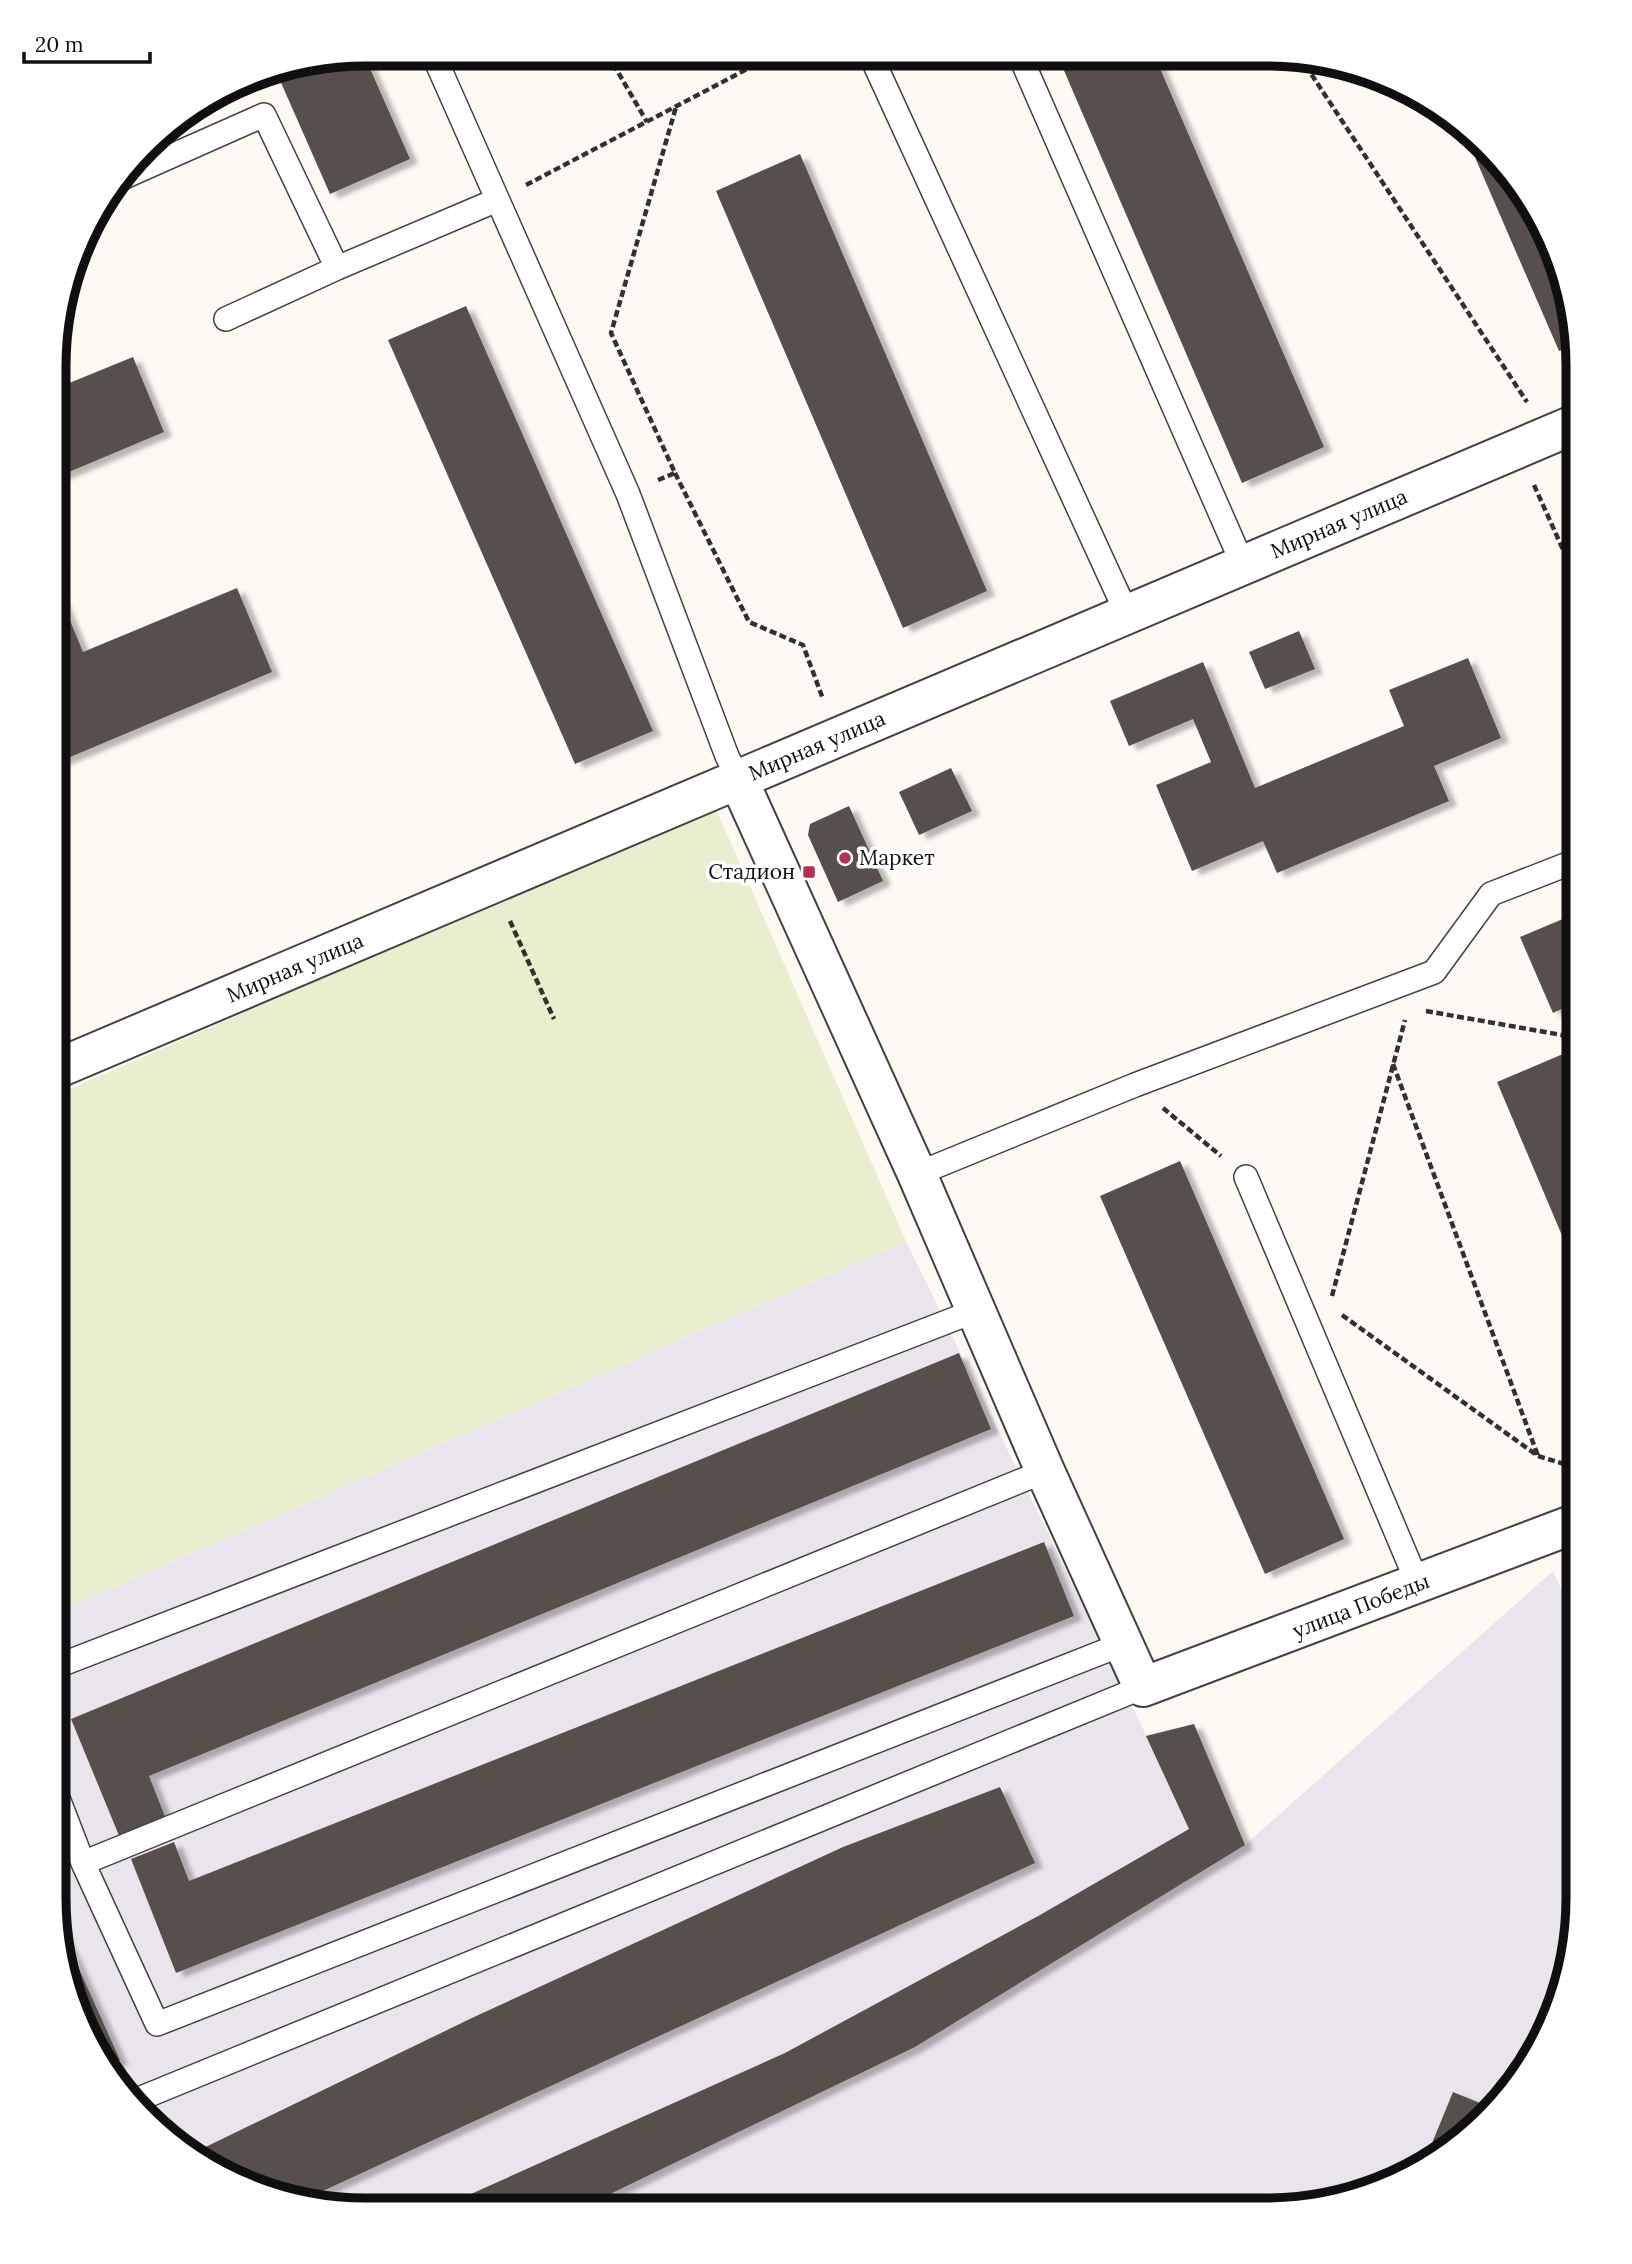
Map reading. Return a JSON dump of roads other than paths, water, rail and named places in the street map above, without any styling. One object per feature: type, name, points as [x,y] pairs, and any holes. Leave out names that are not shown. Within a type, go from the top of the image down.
[{"type":"street","name":"Мирная улица","points":[[66,1065],[1548,435]]},
{"type":"street","points":[[738,779],[917,1174],[1045,1471],[1143,1687]]},
{"type":"street","name":"улица Победы","points":[[1143,1687],[1566,1527]]},
{"type":"lane","points":[[438,66],[628,494],[738,779]]},
{"type":"lane","points":[[876,66],[1127,614]]},
{"type":"lane","points":[[1024,66],[1243,565]]},
{"type":"lane","points":[[140,170],[264,115],[337,268]]},
{"type":"lane","points":[[226,318],[497,200]]},
{"type":"lane","points":[[917,1174],[1135,1085],[1434,972],[1491,894],[1566,864]]},
{"type":"lane","points":[[1246,1177],[1418,1584]]},
{"type":"lane","points":[[66,1663],[975,1311]]},
{"type":"lane","points":[[83,1863],[1045,1471]]},
{"type":"lane","points":[[66,1819],[83,1863],[157,2024],[1123,1644]]},
{"type":"lane","points":[[143,2097],[1143,1687]]},
{"type":"place","name":"Маркет","points":[[845,858]]},
{"type":"place","name":"Стадион","points":[[809,872]]}]
